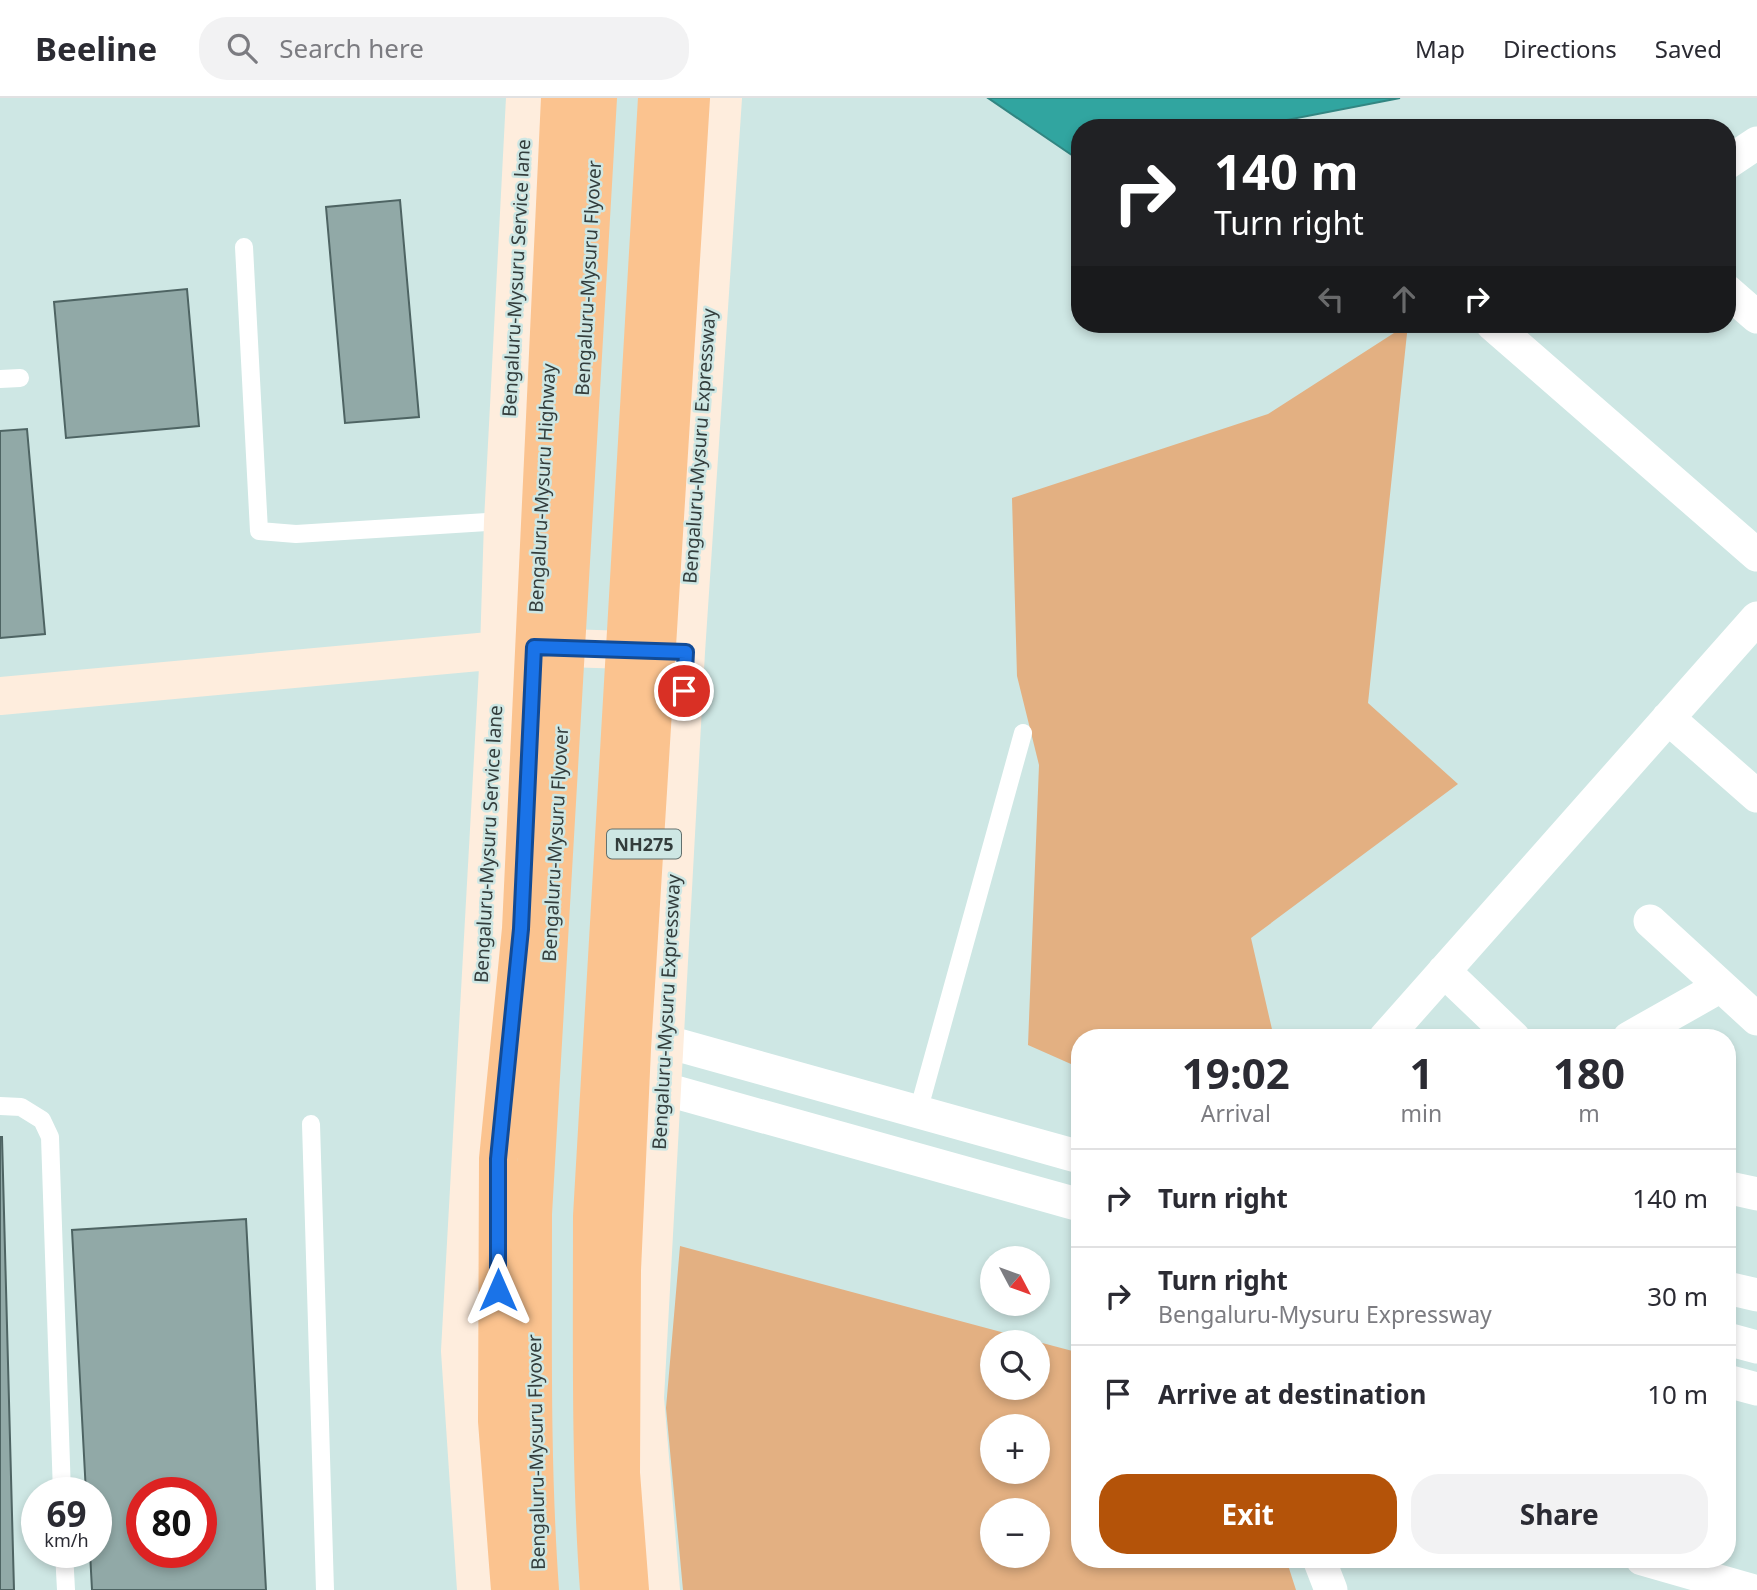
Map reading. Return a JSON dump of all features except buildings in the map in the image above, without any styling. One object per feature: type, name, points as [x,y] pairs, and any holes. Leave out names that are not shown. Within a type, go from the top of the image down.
[{"type":"highway","name":"Bengaluru-Mysuru Highway","points":[[510,1590],[497,1421],[498,1159],[521,929],[517,649],[560,98]]},
{"type":"highway","name":"Bengaluru-Mysuru Flyover","points":[[540,1590],[533,1380],[533,1214],[598,98]]},
{"type":"highway","name":"NH275","points":[[599,1590],[592,1391],[592,1216],[657,98]]},
{"type":"highway","name":"Bengaluru-Mysuru Expressway","points":[[630,1590],[621,1473],[622,1270],[632,1049],[671,651],[691,98]]},
{"type":"street","name":"Bengaluru-Mysuru Service lane","points":[[476,1590],[460,1351],[517,649],[503,521],[525,98]]},
{"type":"street","name":"Bengaluru-Mysuru Expressway","points":[[661,1590],[645,1398],[664,1041],[671,651],[723,98]]},
{"type":"street","points":[[1736,157],[1757,143]]},
{"type":"street","points":[[1736,299],[1757,317]]},
{"type":"street","points":[[1502,333],[1757,555]]},
{"type":"street","points":[[1393,1029],[1757,618]]},
{"type":"street","points":[[0,696],[517,649],[671,651]]},
{"type":"street","points":[[1668,718],[1757,796]]},
{"type":"street","points":[[1650,921],[1757,1019]]},
{"type":"street","points":[[1444,971],[1505,1029]]},
{"type":"street","points":[[1645,1029],[1721,986]]},
{"type":"street","points":[[664,1041],[1071,1154]]},
{"type":"street","points":[[661,1088],[1071,1202]]},
{"type":"street","points":[[1736,1189],[1757,1194]]},
{"type":"street","points":[[1736,1290],[1757,1295]]},
{"type":"street","points":[[1736,1341],[1757,1347]]},
{"type":"street","points":[[1736,1383],[1757,1389]]},
{"type":"street","points":[[1322,1568],[1331,1590]]},
{"type":"street","points":[[1674,1568],[1751,1590]]},
{"type":"lane","points":[[244,247],[259,531],[296,534],[503,521]]},
{"type":"lane","points":[[0,379],[20,378]]},
{"type":"lane","points":[[918,1112],[1023,733]]},
{"type":"lane","points":[[0,1106],[21,1107],[42,1120],[50,1137],[61,1477]]},
{"type":"lane","points":[[312,1124],[325,1590]]},
{"type":"lane","points":[[65,1568],[66,1590]]},
{"type":"shaded area","points":[[1394,333],[1407,333],[1368,703],[1458,784],[1251,938],[1272,1029],[1071,1029],[1071,1064],[1028,1045],[1039,765],[1017,676],[1012,498],[1268,414]]},
{"type":"shaded area","points":[[680,1246],[994,1330],[980,1330],[980,1400],[1050,1400],[1050,1345],[1071,1351],[1071,1568],[1289,1568],[1296,1590],[683,1590],[666,1408]]},
{"type":"water","points":[[988,98],[1400,98],[1292,119],[1071,119],[1071,155]]},
{"type":"route","points":[[498,1290],[498,1159],[521,929],[534,647],[686,652],[684,691]]}]
